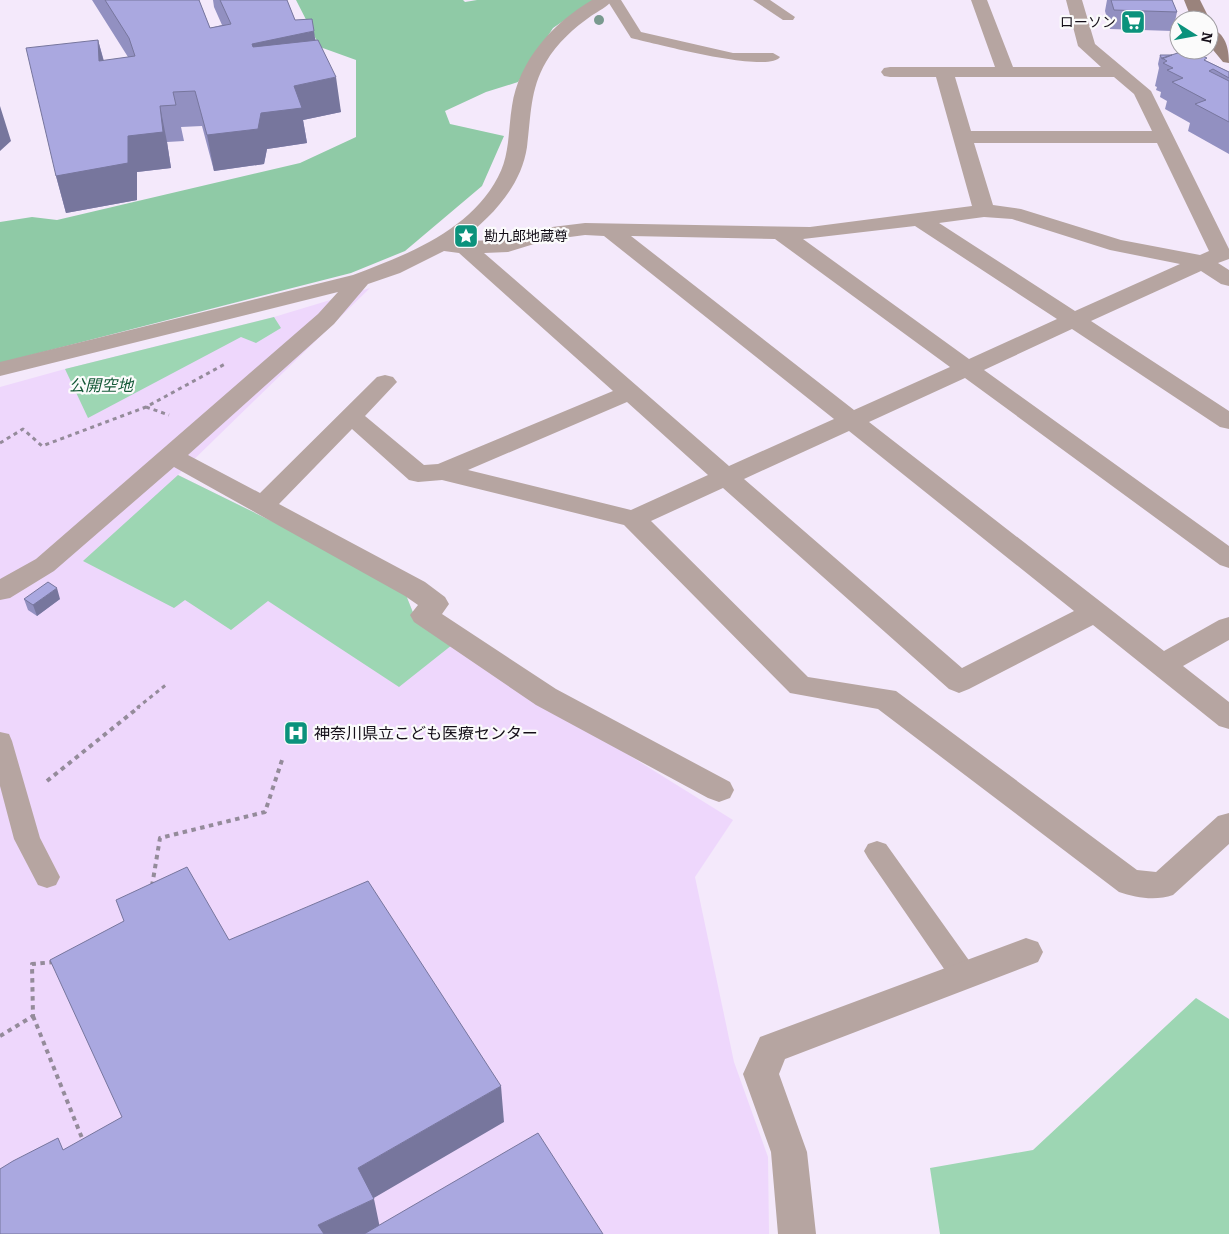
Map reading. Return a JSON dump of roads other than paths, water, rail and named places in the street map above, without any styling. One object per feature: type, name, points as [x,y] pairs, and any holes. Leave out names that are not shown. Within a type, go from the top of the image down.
[{"type":"main road","points":[[1219,46],[1229,58]]},
{"type":"street","points":[[0,369],[29,360],[219,317],[361,279],[406,263],[440,244],[476,216],[494,198],[510,173],[518,154],[521,104],[533,67],[570,24],[604,0]]},
{"type":"street","points":[[979,0],[1006,71]]},
{"type":"street","points":[[1074,0],[1087,46],[1142,91],[1229,279]]},
{"type":"street","points":[[890,72],[1119,72]]},
{"type":"street","points":[[944,72],[984,211]]},
{"type":"street","points":[[963,137],[1163,136]]},
{"type":"street","points":[[440,244],[452,247],[508,246],[544,234],[585,229],[810,234],[984,211],[1014,213],[1117,246],[1217,255]]},
{"type":"street","points":[[920,218],[1229,422]]},
{"type":"street","points":[[609,229],[1229,718]]},
{"type":"street","points":[[781,233],[966,370],[1229,559]]},
{"type":"street","points":[[465,247],[628,393],[958,682],[1095,612]]},
{"type":"street","points":[[632,520],[1217,255]]},
{"type":"street","points":[[0,591],[45,565],[172,456],[326,319],[361,279]]},
{"type":"street","points":[[263,505],[385,382]]},
{"type":"street","points":[[352,417],[418,474],[442,472],[628,393]]},
{"type":"street","points":[[172,456],[415,588],[435,604],[424,614],[546,698],[719,790]]},
{"type":"street","points":[[442,472],[632,520],[800,686],[886,700],[1130,883],[1162,886],[1229,824]]},
{"type":"street","points":[[1163,665],[1229,627]]},
{"type":"street","points":[[797,1234],[789,1152],[761,1074],[772,1048],[963,974],[1026,952]]},
{"type":"lane","points":[[614,0],[636,35],[733,57],[774,56]]},
{"type":"lane","points":[[760,0],[788,17]]},
{"type":"lane","points":[[0,741],[27,839],[47,877]]},
{"type":"lane","points":[[877,851],[963,974]]},
{"type":"place","name":"ローソン","points":[[1133,22]]},
{"type":"place","name":"勘九郎地蔵尊","points":[[466,236]]},
{"type":"place","name":"神奈川県立こども医療センター","points":[[296,733]]},
{"type":"park label","name":"公開空地","points":[[101,385]]}]
